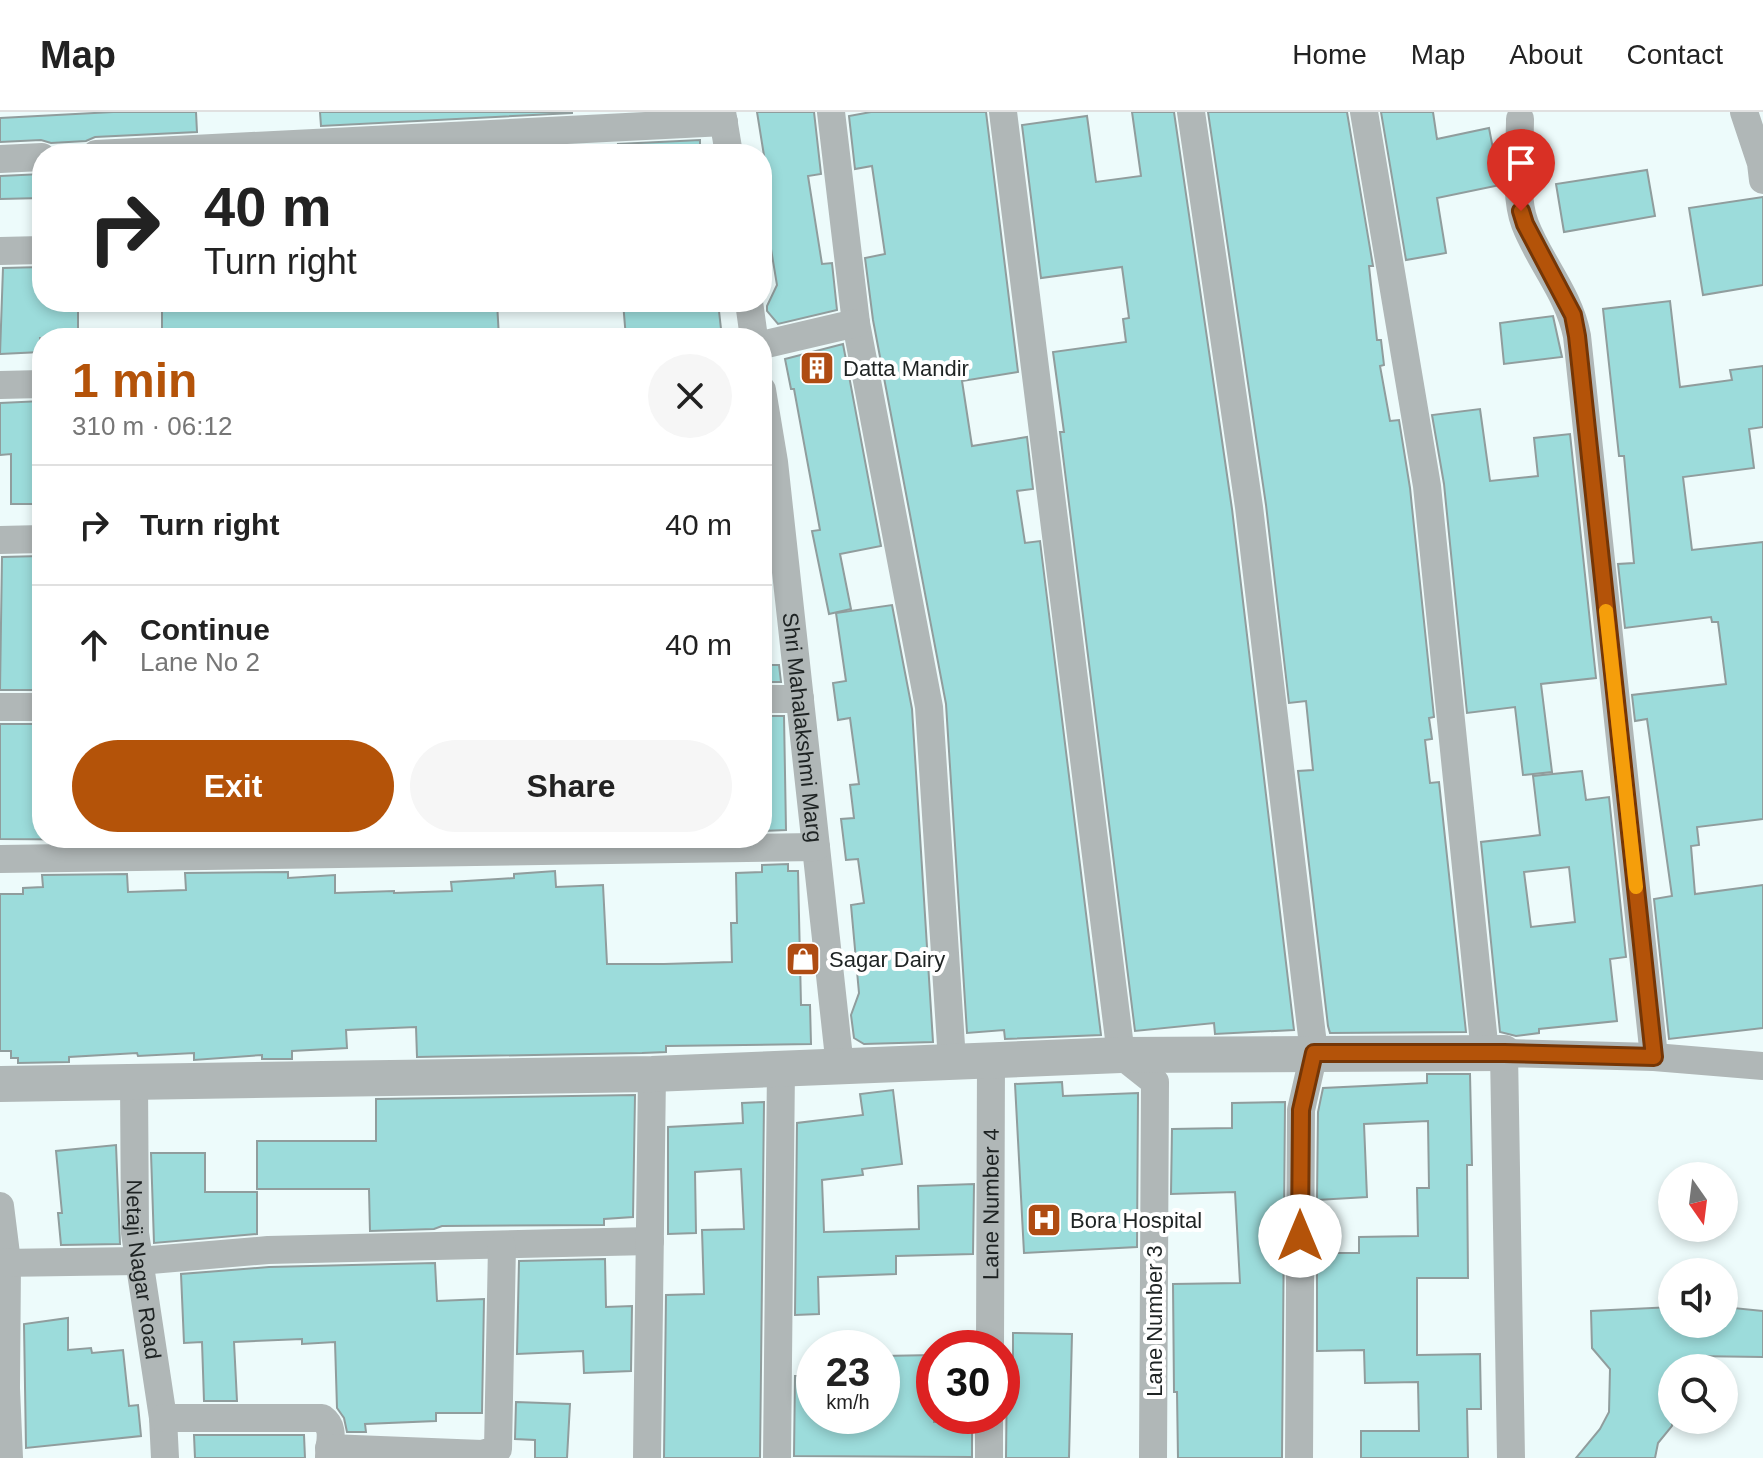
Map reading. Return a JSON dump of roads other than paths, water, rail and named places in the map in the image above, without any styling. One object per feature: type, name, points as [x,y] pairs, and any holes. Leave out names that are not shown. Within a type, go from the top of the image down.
[{"type":"street","points":[[831,112],[856,323],[929,707],[952,1061]]},
{"type":"street","points":[[1003,112],[1121,1055]]},
{"type":"street","points":[[1191,112],[1249,507],[1314,1053],[1301,1110],[1299,1458]]},
{"type":"street","points":[[1364,112],[1427,486],[1495,1053],[1511,1458]]},
{"type":"street","points":[[1744,112],[1761,163],[1763,180]]},
{"type":"street","points":[[265,144],[723,117],[727,144]]},
{"type":"street","points":[[1520,119],[1520,199],[1525,224],[1573,315],[1577,336],[1654,1057]]},
{"type":"street","points":[[0,159],[32,157]]},
{"type":"street","points":[[0,251],[32,250]]},
{"type":"street","points":[[772,343],[856,323]]},
{"type":"street","points":[[0,385],[32,384]]},
{"type":"street","name":"Shri Mahalakshmi Marg","points":[[772,492],[800,699],[840,1067]]},
{"type":"street","points":[[0,540],[32,539]]},
{"type":"street","points":[[772,699],[800,699]]},
{"type":"street","points":[[0,707],[32,707]]},
{"type":"street","points":[[772,848],[816,847]]},
{"type":"street","points":[[0,859],[748,848]]},
{"type":"street","points":[[0,1084],[652,1074],[991,1059],[1314,1053],[1654,1057],[1763,1066]]},
{"type":"street","name":"Lane Number 3","points":[[1121,1055],[1155,1082],[1153,1458]]},
{"type":"street","name":"Lane Number 4","points":[[990,1330],[991,1059]]},
{"type":"street","points":[[777,1458],[781,1067]]},
{"type":"street","points":[[647,1458],[652,1074]]},
{"type":"street","name":"Netaji Nagar Road","points":[[134,1082],[135,1233],[163,1418],[165,1458]]},
{"type":"street","points":[[0,1206],[9,1458]]},
{"type":"street","points":[[4,1263],[139,1261],[268,1250],[650,1241]]},
{"type":"street","points":[[163,1418],[322,1418],[331,1428],[329,1453],[482,1456],[498,1449],[502,1246]]},
{"type":"street","points":[[989,1434],[989,1458]]},
{"type":"place","name":"Datta Mandir","points":[[817,368]]},
{"type":"place","name":"Sagar Dairy","points":[[803,959]]},
{"type":"place","name":"Bora Hospital","points":[[1044,1220]]}]
